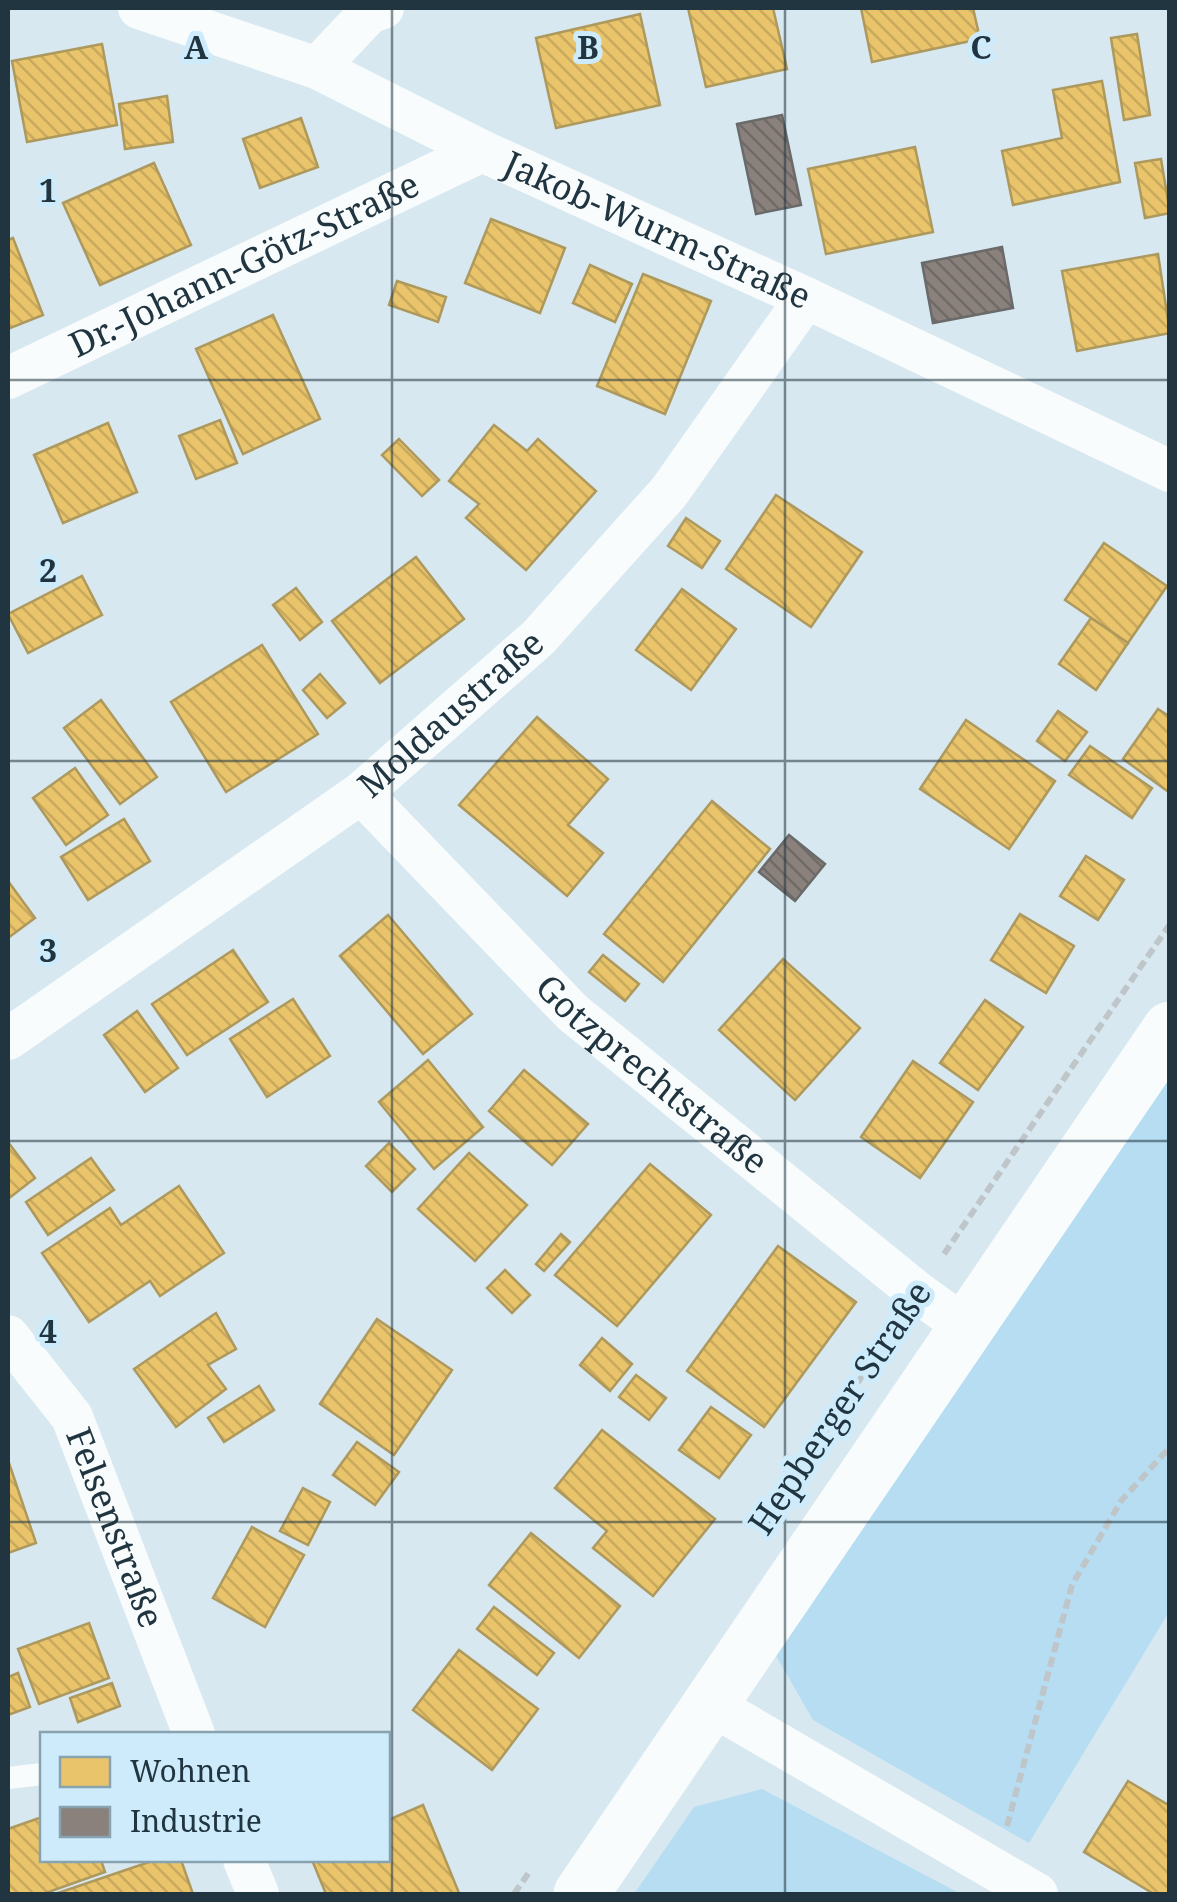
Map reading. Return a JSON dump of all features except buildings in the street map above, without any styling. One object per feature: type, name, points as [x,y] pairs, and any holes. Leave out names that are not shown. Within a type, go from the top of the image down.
[{"type":"street","name":"Jakob-Wurm-Straße","points":[[139,8],[317,68],[482,151],[806,298],[1170,471]]},
{"type":"street","points":[[317,68],[369,13],[382,8]]},
{"type":"street","name":"Dr.-Johann-Götz-Straße","points":[[8,378],[482,151]]},
{"type":"street","name":"Moldaustraße","points":[[8,1039],[360,793],[551,624],[669,492],[806,298]]},
{"type":"street","name":"Gotzprechtstraße","points":[[360,793],[573,1013],[917,1292],[967,1328]]},
{"type":"street","name":"Hepberger Straße","points":[[581,1894],[1170,1029]]},
{"type":"street","name":"Felsenstraße","points":[[8,1336],[72,1418],[193,1732]]},
{"type":"street","points":[[710,1704],[1038,1894]]},
{"type":"street","points":[[245,1862],[258,1894]]},
{"type":"lane","points":[[8,1778],[40,1774]]},
{"type":"path","name":"Hepberger Straße","points":[[779,1500],[1170,924]]},
{"type":"path","points":[[993,1870],[1072,1585],[1120,1501],[1170,1447]]},
{"type":"path","points":[[514,1894],[535,1863]]},
{"type":"shaded area","points":[[1169,1065],[1169,1612],[1029,1843],[813,1720],[775,1654]]},
{"type":"shaded area","points":[[762,1789],[961,1894],[634,1894],[694,1807]]}]
